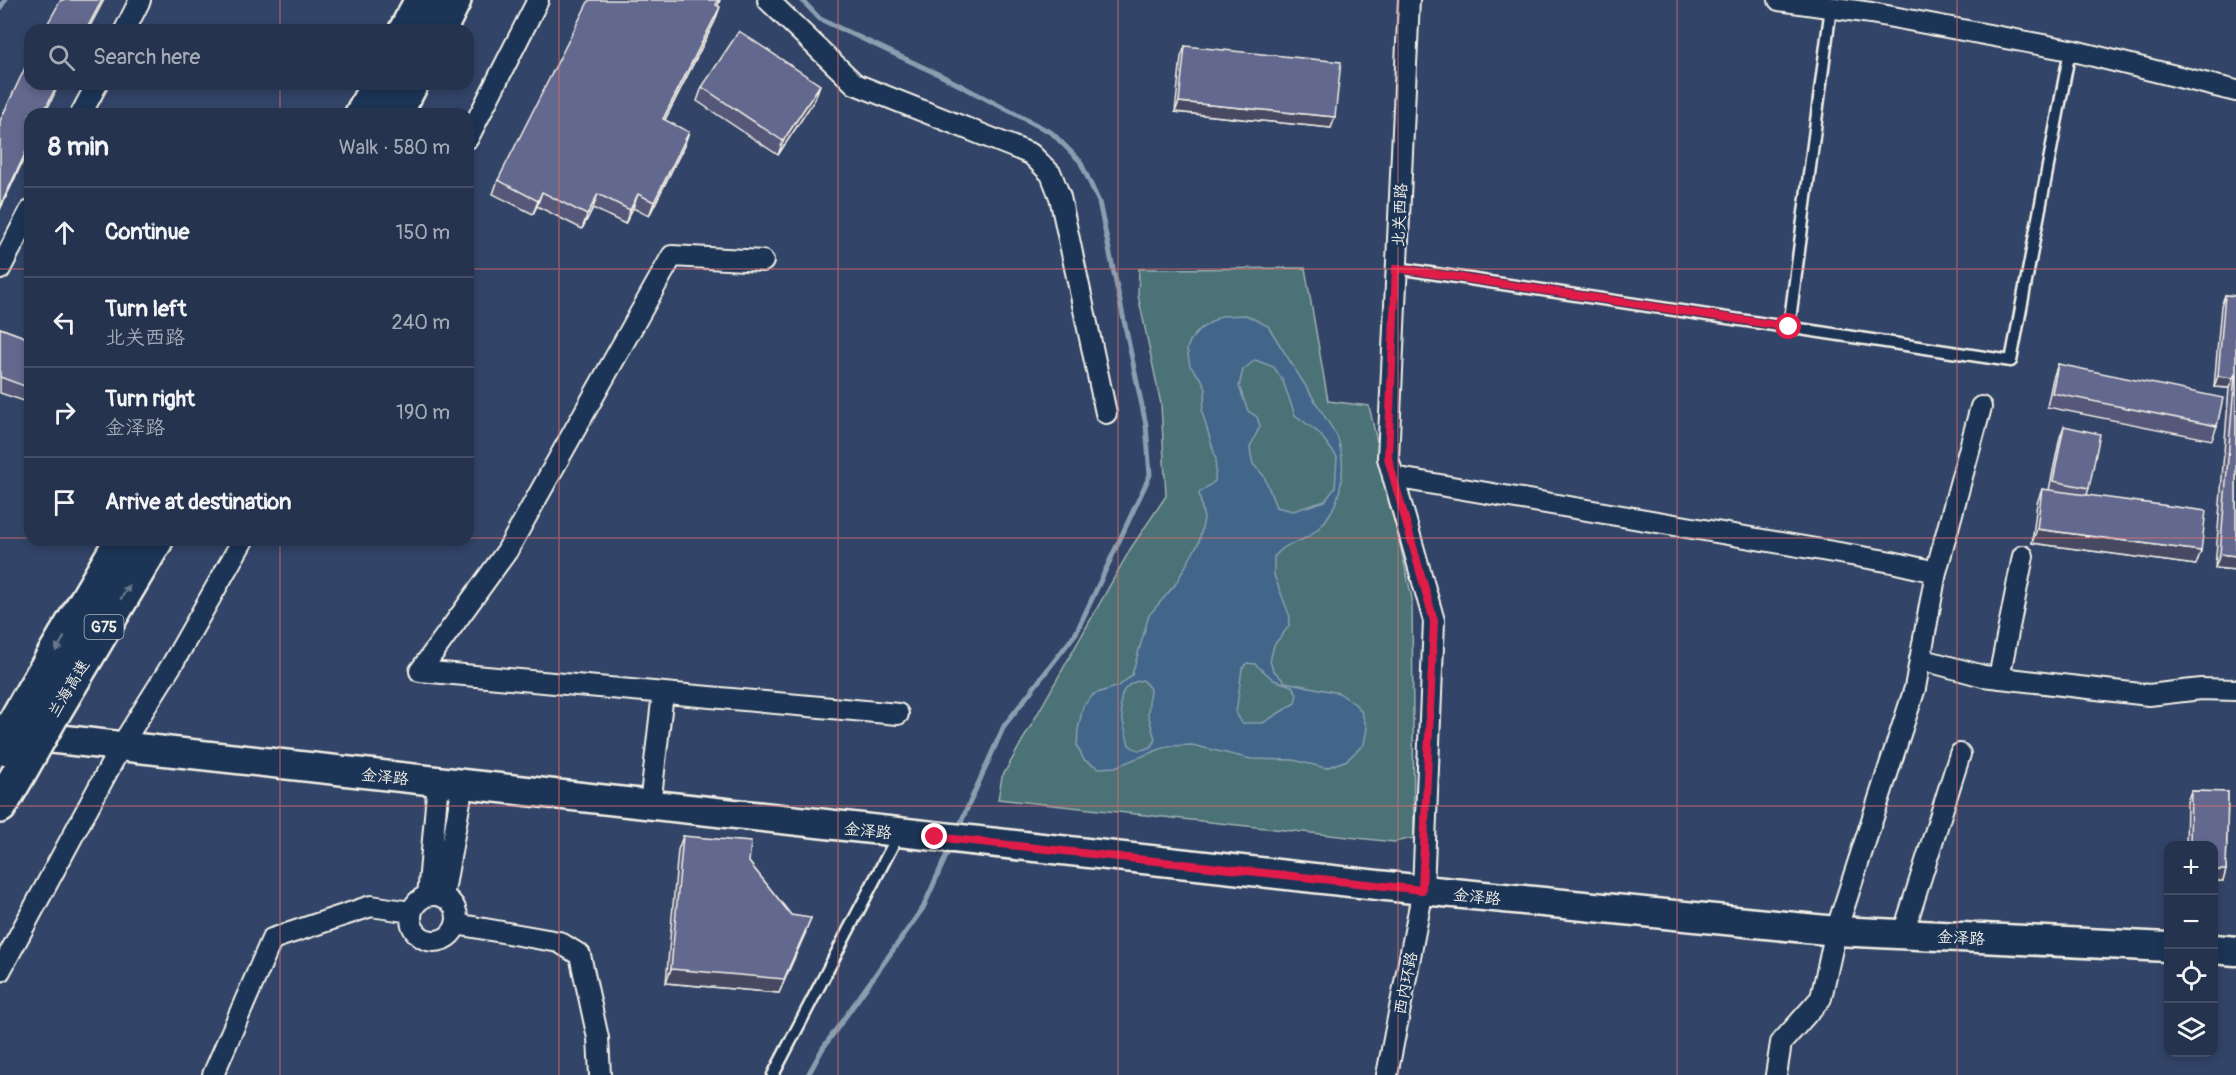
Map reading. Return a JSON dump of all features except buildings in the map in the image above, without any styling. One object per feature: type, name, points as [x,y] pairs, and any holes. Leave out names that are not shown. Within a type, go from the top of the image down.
[{"type":"highway","points":[[409,24],[422,0]]},
{"type":"highway","points":[[442,24],[454,0]]},
{"type":"highway","points":[[365,108],[375,90]]},
{"type":"highway","points":[[398,108],[408,90]]},
{"type":"highway","name":"兰海高速","points":[[0,806],[10,760],[39,708],[119,546]]},
{"type":"highway","name":"兰海高速","points":[[39,708],[152,546]]},
{"type":"main road","name":"金泽路","points":[[0,733],[1422,890],[1836,931],[2164,947]]},
{"type":"main road","points":[[2218,949],[2236,951]]},
{"type":"street","points":[[128,24],[140,0]]},
{"type":"street","points":[[474,126],[538,0]]},
{"type":"street","points":[[768,0],[855,84],[1031,154],[1052,174],[1060,197],[1106,413]]},
{"type":"street","name":"北关西路","points":[[1409,0],[1388,458],[1434,621],[1422,890]]},
{"type":"street","points":[[1779,0],[1871,13],[2070,50],[2236,91]]},
{"type":"street","points":[[84,108],[94,90]]},
{"type":"street","points":[[0,269],[24,223]]},
{"type":"street","points":[[763,261],[672,256],[507,551],[420,670],[898,714]]},
{"type":"street","points":[[1776,1075],[1781,1043],[1821,998],[1836,931],[1915,688],[1936,572],[1982,407]]},
{"type":"street","points":[[1393,477],[1881,560],[1936,572]]},
{"type":"street","points":[[0,971],[121,746],[173,663],[240,546]]},
{"type":"street","points":[[1999,678],[2023,556]]},
{"type":"street","points":[[1920,659],[1999,678],[2149,695],[2201,689],[2236,690]]},
{"type":"street","points":[[650,805],[663,693]]},
{"type":"street","points":[[1903,934],[1960,754]]},
{"type":"street","points":[[436,896],[451,783]]},
{"type":"street","name":"西内环路","points":[[1387,1075],[1422,890]]},
{"type":"street","points":[[436,896],[455,908],[456,924],[447,937],[432,941],[417,934],[411,920],[411,912],[420,899],[436,896]]},
{"type":"street","points":[[213,1075],[272,939],[371,906],[411,912]]},
{"type":"street","points":[[456,924],[560,942],[580,956],[598,1038],[600,1075]]},
{"type":"lane","points":[[1789,327],[1831,7]]},
{"type":"lane","points":[[1396,268],[2011,361],[2070,50]]},
{"type":"lane","points":[[773,1075],[899,833]]},
{"type":"green space","points":[[1305,268],[1328,401],[1369,406],[1412,598],[1414,838],[1394,842],[998,799],[1002,777],[1131,548],[1166,496],[1161,404],[1138,295],[1139,269]]},
{"type":"water","points":[[1246,315],[1268,326],[1337,436],[1341,449],[1342,477],[1340,491],[1329,516],[1309,536],[1287,546],[1274,557],[1274,575],[1290,617],[1289,626],[1274,645],[1270,661],[1273,670],[1285,682],[1339,693],[1355,704],[1361,711],[1367,728],[1364,744],[1347,760],[1326,768],[1293,760],[1251,759],[1192,745],[1168,746],[1115,767],[1099,768],[1084,760],[1077,746],[1083,706],[1094,694],[1119,686],[1132,675],[1149,615],[1175,585],[1199,542],[1204,519],[1199,493],[1215,481],[1216,459],[1202,412],[1206,389],[1202,380],[1190,366],[1187,349],[1190,341],[1200,329],[1221,316]],"holes":[[[1255,360],[1274,367],[1283,381],[1295,415],[1319,433],[1337,457],[1335,488],[1325,501],[1293,511],[1276,507],[1264,476],[1253,464],[1250,447],[1260,426],[1257,417],[1248,411],[1239,386],[1243,370]],[[1247,663],[1255,664],[1274,680],[1292,686],[1297,694],[1295,703],[1263,723],[1242,723],[1236,713],[1242,669]],[[1143,680],[1150,689],[1148,714],[1155,739],[1152,746],[1143,750],[1129,745],[1122,715],[1122,696],[1125,689],[1132,683]]]},
{"type":"waterway","points":[[0,8],[5,0]]},
{"type":"waterway","points":[[802,0],[820,19],[942,76],[1052,133],[1080,161],[1099,202],[1146,425],[1150,475],[1076,633],[1004,726],[957,831]]},
{"type":"waterway","points":[[808,1075],[823,1048],[923,908],[951,845]]},
{"type":"route","points":[[935,837],[1422,890],[1434,621],[1388,458],[1396,268],[1789,327]]}]
